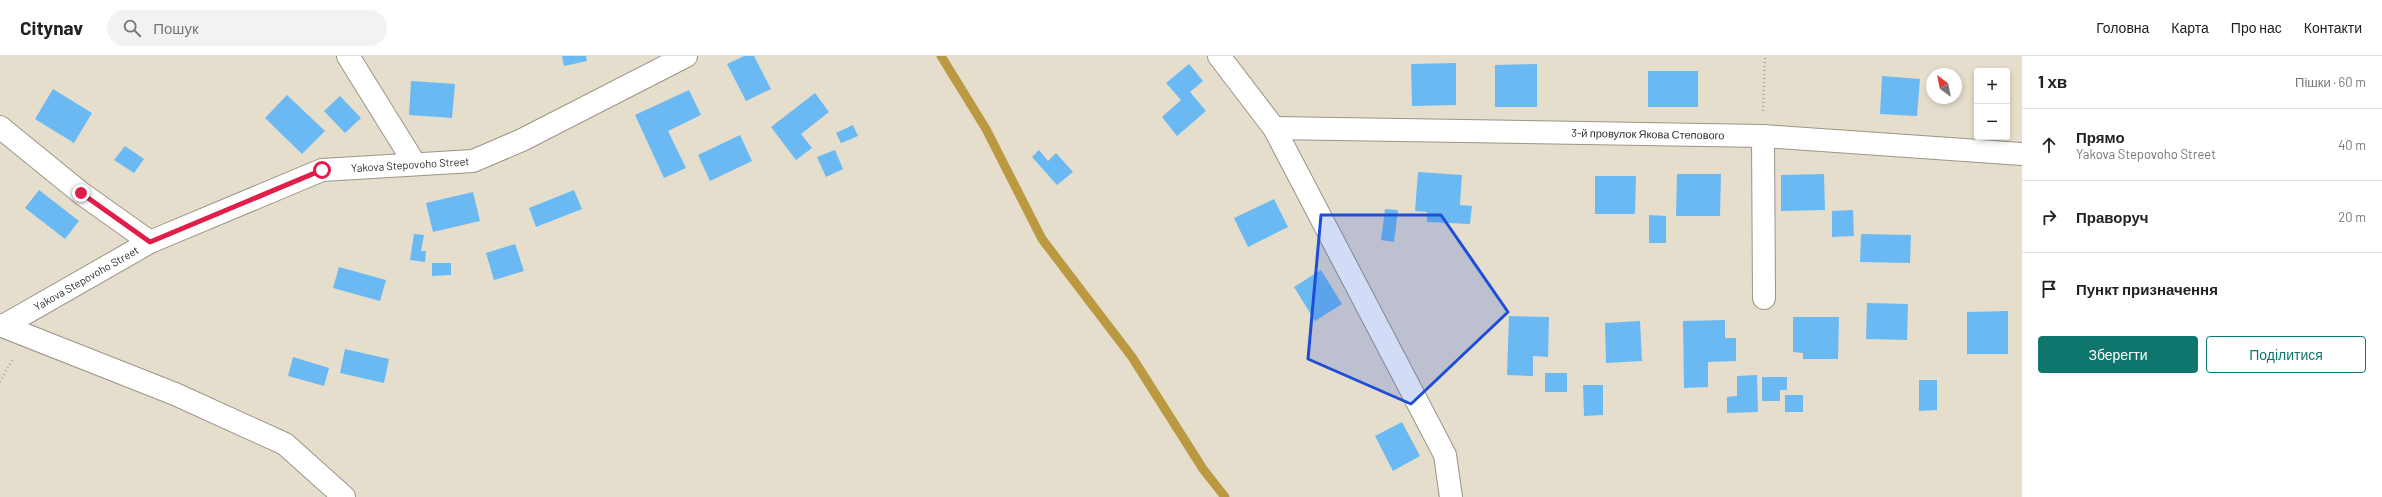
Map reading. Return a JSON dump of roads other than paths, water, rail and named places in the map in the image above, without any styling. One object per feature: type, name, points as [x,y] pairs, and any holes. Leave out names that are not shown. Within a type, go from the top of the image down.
[{"type":"street","points":[[348,56],[415,164]]},
{"type":"street","name":"Yakova Stepovoho Street","points":[[2,326],[150,242],[322,170],[473,161],[522,140],[686,56]]},
{"type":"street","points":[[1219,56],[1274,128],[1444,455],[1451,497]]},
{"type":"street","points":[[0,127],[81,193],[150,242]]},
{"type":"street","name":"3-й провулок Якова Степового","points":[[1274,128],[1763,136],[2022,154]]},
{"type":"street","points":[[1763,136],[1764,298]]},
{"type":"street","points":[[2,326],[175,394],[285,444],[344,497]]},
{"type":"waterway","points":[[941,56],[986,129],[1042,239],[1132,357],[1203,469],[1225,497]]}]
